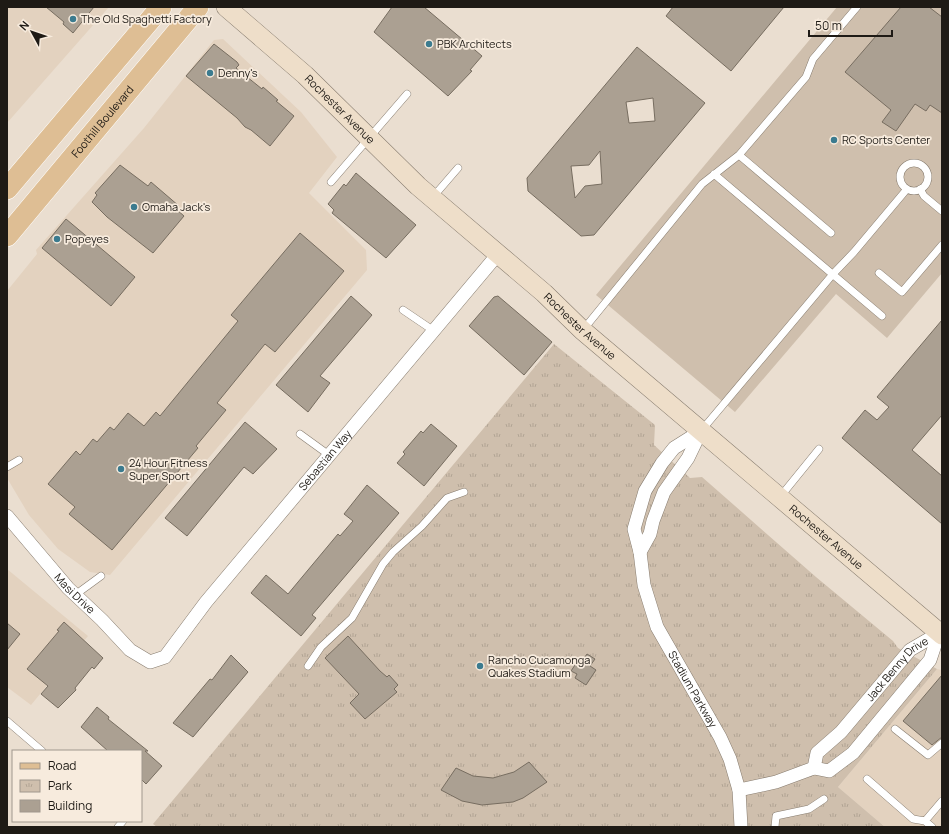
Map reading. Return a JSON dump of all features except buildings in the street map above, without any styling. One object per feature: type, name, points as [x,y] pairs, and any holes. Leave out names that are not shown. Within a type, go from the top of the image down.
[{"type":"main road","points":[[7,190],[161,7]]},
{"type":"main road","name":"Foothill Boulevard","points":[[7,236],[198,7]]},
{"type":"main road","name":"Rochester Avenue","points":[[226,7],[305,75],[368,138],[432,198],[544,293],[582,330],[941,634]]},
{"type":"street","name":"Sebastian Way","points":[[150,662],[165,657],[206,602],[498,254]]},
{"type":"street","name":"Stadium Parkway","points":[[701,431],[674,448],[652,477],[640,505],[634,529],[640,552],[644,586],[657,627],[720,737],[730,759],[739,790],[741,827]]},
{"type":"street","points":[[640,552],[650,534],[653,521],[664,492],[688,458],[701,431]]},
{"type":"street","name":"Masi Drive","points":[[7,516],[75,595],[130,650],[150,662]]},
{"type":"street","name":"Jack Benny Drive","points":[[814,768],[818,753],[841,732],[910,650],[941,634]]},
{"type":"street","name":"Jack Benny Drive","points":[[739,790],[776,782],[814,768],[829,771],[853,753],[930,660],[941,634]]},
{"type":"lane","points":[[582,330],[702,184],[727,166],[739,155],[806,77],[813,59],[857,7]]},
{"type":"lane","points":[[331,182],[407,94]]},
{"type":"lane","points":[[739,155],[831,233]]},
{"type":"lane","points":[[898,163],[903,169]]},
{"type":"lane","points":[[912,163],[924,168],[927,180],[920,189],[913,191],[907,189],[900,179],[903,169],[912,163]]},
{"type":"lane","points":[[432,198],[458,168]]},
{"type":"lane","points":[[714,174],[882,316]]},
{"type":"lane","points":[[701,431],[833,274],[854,252],[907,189]]},
{"type":"lane","points":[[920,189],[924,196],[942,211]]},
{"type":"lane","points":[[879,273],[902,292],[942,245]]},
{"type":"lane","points":[[403,310],[434,330]]},
{"type":"lane","points":[[300,434],[329,455]]},
{"type":"lane","points":[[779,498],[819,448]]},
{"type":"lane","points":[[7,467],[19,460]]},
{"type":"lane","points":[[308,666],[321,647],[352,618],[383,564],[393,552],[422,526],[447,498],[464,492]]},
{"type":"lane","points":[[75,595],[101,576]]},
{"type":"lane","points":[[7,721],[41,750]]},
{"type":"lane","points":[[895,729],[928,755],[942,743]]},
{"type":"lane","points":[[867,779],[913,819],[925,821],[932,827]]},
{"type":"lane","points":[[775,827],[776,816],[809,809],[824,799]]},
{"type":"lane","points":[[925,821],[942,801]]},
{"type":"shaded area","points":[[7,7],[109,7],[7,123]]},
{"type":"shaded area","points":[[223,39],[301,112],[337,157],[309,193],[366,250],[367,270],[110,575],[90,572],[58,549],[29,515],[7,478],[7,291],[37,254],[36,250],[144,128],[214,40]]},
{"type":"shaded area","points":[[7,569],[88,636],[31,705],[7,687]]},
{"type":"shaded area","points":[[937,669],[942,670],[942,827],[885,827],[838,787]]},
{"type":"green space","name":"RC Sports Center","points":[[837,7],[942,7],[942,273],[887,338],[836,294],[735,412],[596,295]]},
{"type":"green space","points":[[554,344],[655,425],[654,445],[690,478],[702,477],[816,577],[893,641],[898,648],[937,669],[838,787],[885,827],[157,827],[153,824]]},
{"type":"place","name":"The Old Spaghetti Factory","points":[[73,19]]},
{"type":"place","name":"PBK Architects","points":[[429,44]]},
{"type":"place","name":"Denny's","points":[[210,73]]},
{"type":"place","name":"RC Sports Center","points":[[834,140]]},
{"type":"place","name":"Omaha Jack's","points":[[134,207]]},
{"type":"place","name":"Popeyes","points":[[57,239]]},
{"type":"place","name":"24 Hour Fitness Super Sport","points":[[121,469]]},
{"type":"place","name":"Rancho Cucamonga Quakes Stadium","points":[[480,666]]}]
